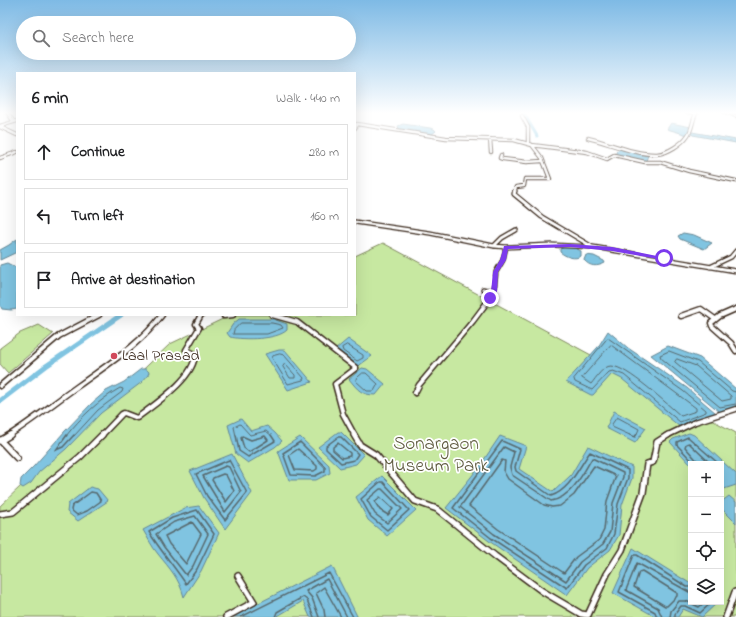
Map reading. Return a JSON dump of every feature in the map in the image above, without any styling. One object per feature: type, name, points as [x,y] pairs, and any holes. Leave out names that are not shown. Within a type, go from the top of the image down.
[{"type":"street","points":[[490,141],[491,152]]},
{"type":"street","points":[[513,141],[528,142],[532,145],[540,154],[550,179],[526,179],[524,186],[516,187],[514,194],[542,217],[593,247]]},
{"type":"street","points":[[599,141],[659,154],[678,145],[683,141]]},
{"type":"street","points":[[532,145],[587,152],[607,159],[614,155],[645,162],[660,162],[689,171],[736,181]]},
{"type":"street","points":[[0,158],[16,152]]},
{"type":"street","points":[[501,155],[500,158],[503,159],[527,162],[542,161]]},
{"type":"street","points":[[356,222],[430,233],[494,246],[506,247],[551,245],[593,247],[658,257],[710,268],[724,268],[736,271]]},
{"type":"street","points":[[494,246],[502,238],[516,230]]},
{"type":"street","points":[[415,393],[419,385],[473,321],[494,292],[496,272],[503,260],[506,247]]},
{"type":"street","points":[[710,268],[731,257],[736,251]]},
{"type":"street","points":[[483,289],[494,292]]},
{"type":"street","points":[[681,316],[701,309],[715,319]]},
{"type":"street","points":[[736,309],[715,319],[711,323],[712,326],[731,343],[736,351]]},
{"type":"street","points":[[0,386],[59,336],[97,316]]},
{"type":"street","points":[[17,458],[0,440],[36,419],[69,392],[138,342],[156,324],[161,316]]},
{"type":"street","points":[[0,514],[13,512],[41,490],[80,457],[122,414],[124,413],[137,418],[182,382],[195,361],[196,356],[186,350],[198,328],[196,324],[200,316]]},
{"type":"street","points":[[277,316],[297,322],[356,368],[335,384],[343,414],[360,445],[376,455],[415,501],[437,509],[524,578],[542,591],[581,614],[588,615],[607,574],[622,550],[644,493],[647,464],[653,462],[657,442],[673,430],[717,414],[736,409]]},
{"type":"street","points":[[226,617],[254,602],[238,576]]},
{"type":"street","points":[[726,617],[735,592]]},
{"type":"green space","name":"Sonargaon Museum Park","points":[[383,243],[736,433],[736,617],[0,617],[0,506],[170,344],[229,316],[356,316],[356,256]]},
{"type":"green space","points":[[39,325],[53,334],[8,373],[0,364],[0,348],[20,333]]},
{"type":"water","points":[[724,141],[736,141],[736,143]]},
{"type":"water","points":[[619,149],[648,155],[646,161],[617,155],[616,152]]},
{"type":"water","points":[[683,233],[694,235],[712,243],[704,249],[680,239],[678,236]]},
{"type":"water","points":[[16,240],[16,252],[0,260],[0,250]]},
{"type":"water","points":[[565,247],[573,247],[581,251],[581,256],[573,258],[560,252],[560,249]]},
{"type":"water","points":[[586,255],[594,256],[605,263],[596,266],[591,265],[584,260]]},
{"type":"water","points":[[7,263],[16,268],[16,309],[2,309],[0,305],[0,265]]},
{"type":"water","points":[[239,319],[273,319],[287,324],[287,330],[276,336],[260,338],[243,339],[230,337],[227,333],[233,324]]},
{"type":"water","points":[[608,331],[628,348],[687,388],[716,413],[680,427],[622,379],[612,374],[593,395],[566,382],[598,347]]},
{"type":"water","points":[[348,339],[372,356],[357,367],[335,350]]},
{"type":"water","points":[[668,346],[700,358],[736,389],[736,407],[720,412],[651,355]]},
{"type":"water","points":[[285,350],[312,382],[288,390],[265,354]]},
{"type":"water","points":[[362,368],[367,369],[385,384],[376,395],[363,393],[349,379]]},
{"type":"water","points":[[141,369],[146,369],[149,372],[142,382],[101,413],[66,449],[39,472],[31,483],[23,488],[20,486],[21,479],[91,404],[106,391],[124,382]]},
{"type":"water","points":[[614,411],[646,428],[635,443],[606,428]]},
{"type":"water","points":[[241,419],[251,431],[267,426],[282,441],[275,447],[248,463],[236,454],[228,425]]},
{"type":"water","points":[[338,432],[341,432],[364,455],[356,464],[340,468],[318,447]]},
{"type":"water","points":[[689,433],[694,435],[722,461],[688,462],[670,442],[673,439]]},
{"type":"water","points":[[500,436],[526,446],[519,469],[553,492],[571,475],[588,446],[632,467],[632,478],[622,505],[619,535],[610,550],[587,568],[567,595],[489,541],[446,508],[479,467]]},
{"type":"water","points":[[300,437],[329,465],[330,473],[316,480],[289,480],[278,451]]},
{"type":"water","points":[[232,454],[252,493],[225,529],[204,498],[190,471]]},
{"type":"water","points":[[724,463],[736,474],[736,485],[724,489]]},
{"type":"water","points":[[382,476],[416,510],[387,536],[368,520],[356,497]]},
{"type":"water","points":[[90,487],[98,489],[108,501],[78,521],[67,512],[68,504]]},
{"type":"water","points":[[729,496],[736,502],[736,523],[724,511],[724,500]]},
{"type":"water","points":[[199,506],[219,533],[201,571],[184,597],[177,579],[154,548],[143,530],[185,508]]},
{"type":"water","points":[[633,548],[688,582],[688,605],[715,605],[702,617],[683,609],[678,617],[656,617],[613,593]]},
{"type":"water","points":[[332,566],[357,616],[356,617],[310,617],[303,601],[276,617],[231,617]]},
{"type":"waterway","points":[[0,401],[46,366],[120,316]]},
{"type":"place","name":"Laal Prasad","points":[[114,356]]},
{"type":"route","points":[[490,298],[494,292],[496,272],[503,260],[506,247],[570,245],[612,249],[664,258]]}]
